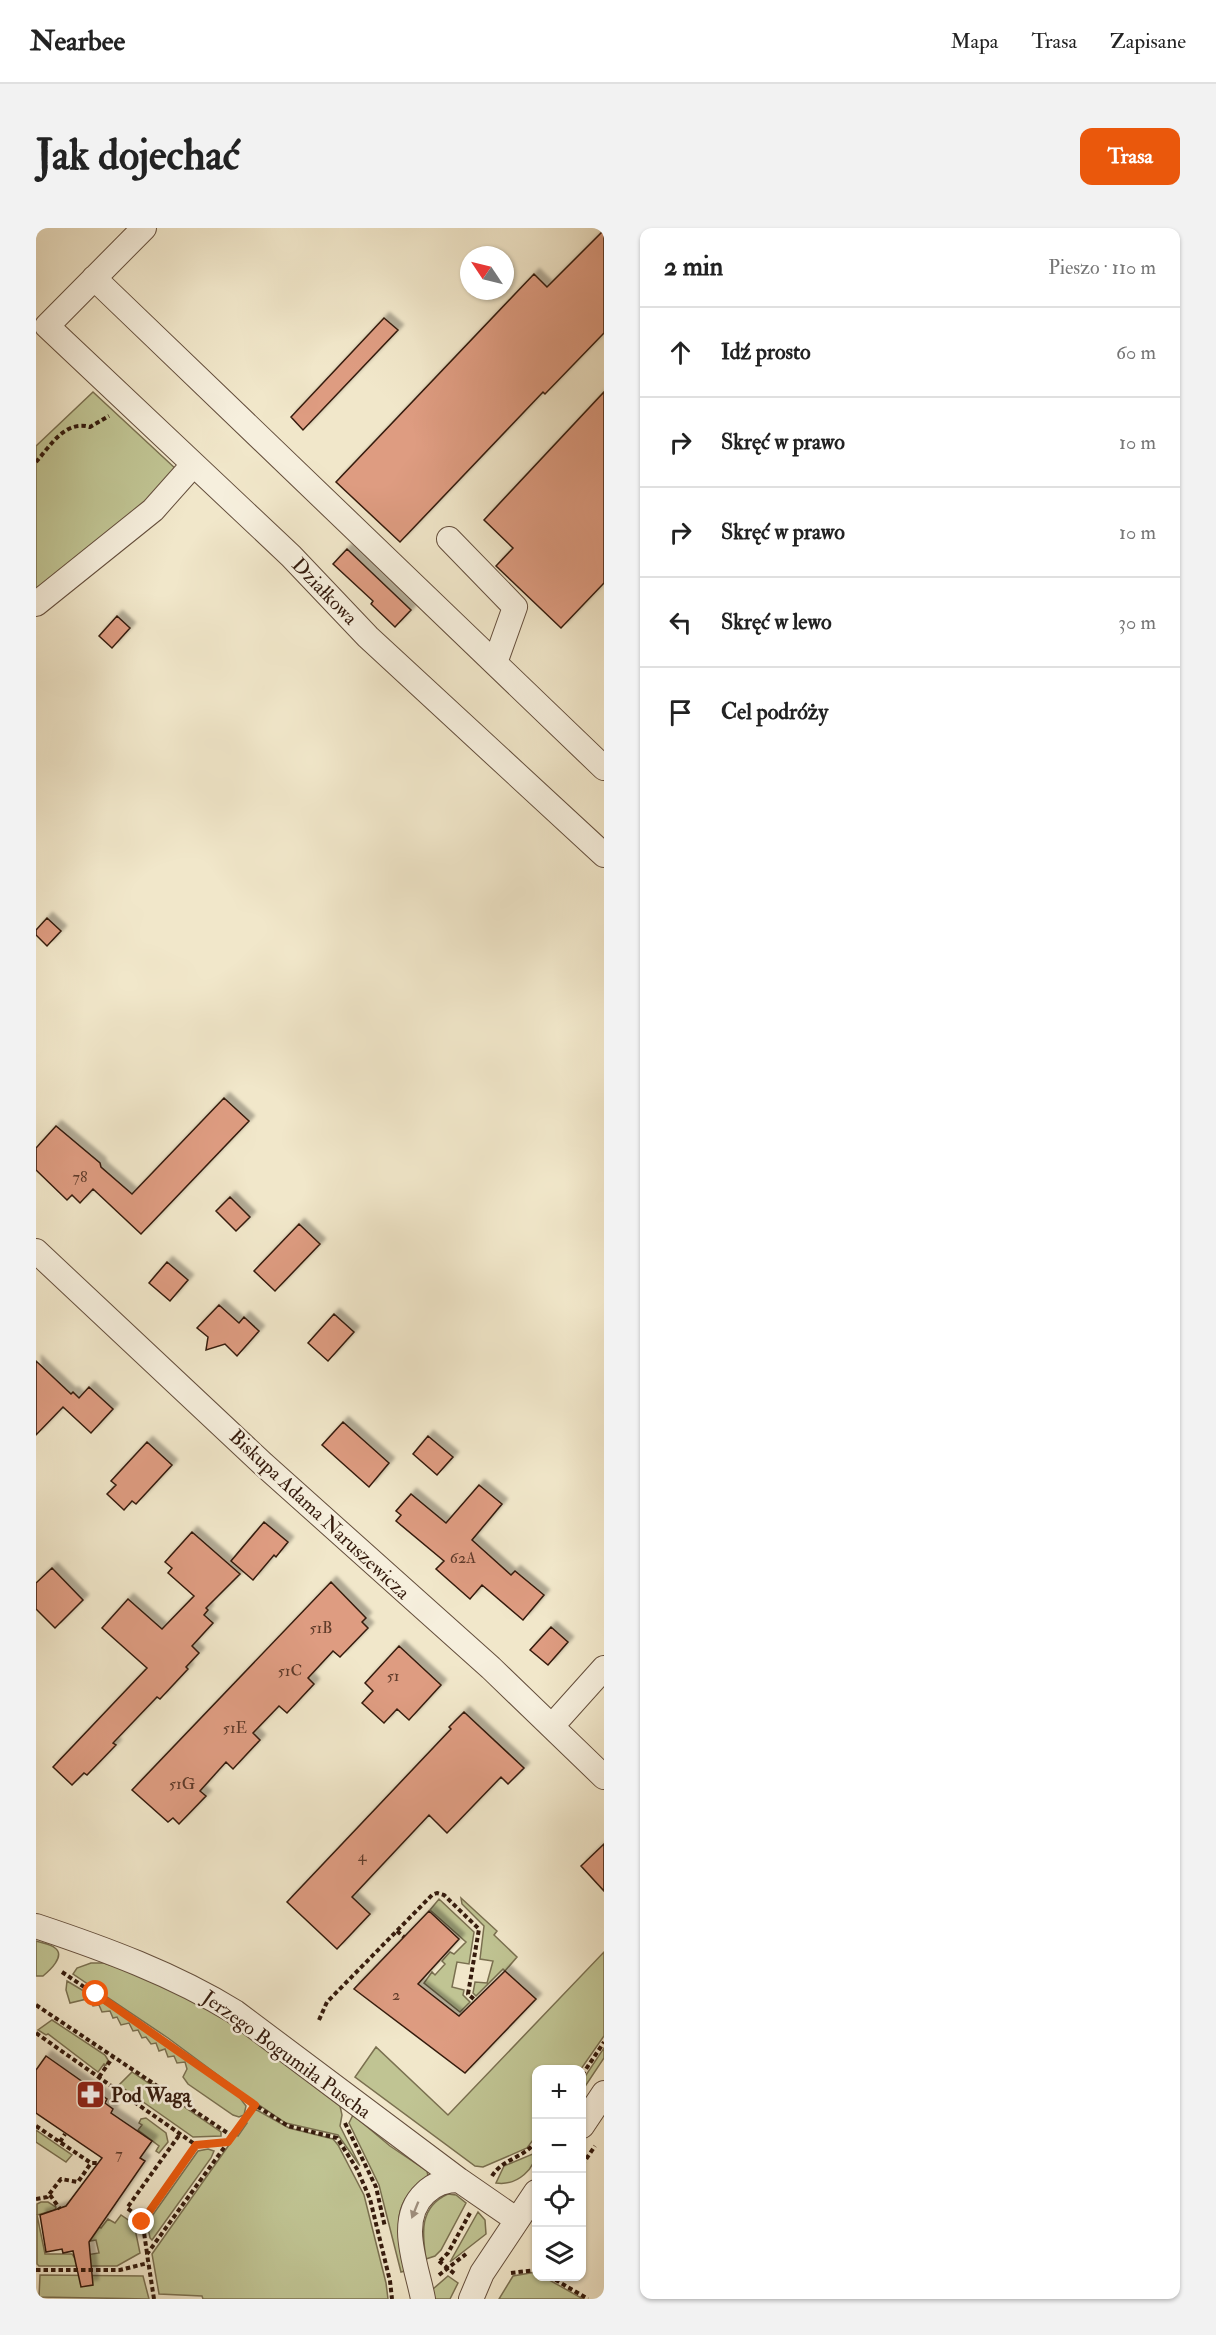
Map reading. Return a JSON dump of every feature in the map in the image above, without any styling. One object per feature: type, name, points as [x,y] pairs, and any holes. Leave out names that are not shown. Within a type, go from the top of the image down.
[{"type":"street","points":[[144,228],[94,278],[604,768]]},
{"type":"street","name":"Działkowa","points":[[94,278],[47,326],[291,556],[368,637],[604,855]]},
{"type":"street","points":[[36,604],[153,510],[194,465]]},
{"type":"street","points":[[449,539],[515,607],[495,663]]},
{"type":"street","name":"Biskupa Adama Naruszewicza","points":[[36,1251],[271,1472],[492,1668],[604,1777]]},
{"type":"street","points":[[552,1726],[604,1668]]},
{"type":"street","name":"Jerzego Bogumiła Puscha","points":[[36,1926],[139,1963],[207,1995],[235,2012],[459,2180],[518,2220]]},
{"type":"street","points":[[589,2134],[604,2093]]},
{"type":"street","points":[[423,2299],[410,2237],[410,2223],[420,2198],[437,2184],[459,2180]]},
{"type":"street","points":[[471,2299],[482,2273],[532,2199]]},
{"type":"path","points":[[36,462],[66,429],[79,424],[90,427],[105,420],[124,400]]},
{"type":"path","points":[[319,2020],[327,2002],[432,1895],[437,1893],[444,1894],[479,1929],[468,1994],[475,2000]]},
{"type":"path","points":[[397,1931],[404,1937]]},
{"type":"path","points":[[62,1972],[288,2126],[337,2138],[357,2169],[370,2199],[390,2281],[392,2299]]},
{"type":"path","points":[[36,2005],[232,2136]]},
{"type":"path","points":[[36,2033],[196,2145],[228,2142]]},
{"type":"path","points":[[586,2069],[604,2042]]},
{"type":"path","points":[[99,2077],[113,2057]]},
{"type":"path","points":[[353,2100],[345,2119],[345,2126],[375,2187],[387,2234]]},
{"type":"path","points":[[147,2254],[255,2105]]},
{"type":"path","points":[[36,2126],[91,2163],[99,2163]]},
{"type":"path","points":[[60,2142],[65,2134]]},
{"type":"path","points":[[142,2219],[127,2208],[180,2134]]},
{"type":"path","points":[[154,2299],[142,2219],[196,2145]]},
{"type":"path","points":[[489,2182],[502,2163],[532,2148]]},
{"type":"path","points":[[36,2199],[50,2195],[61,2179],[78,2182],[91,2163]]},
{"type":"path","points":[[50,2195],[60,2209]]},
{"type":"path","points":[[434,2264],[448,2253],[473,2207]]},
{"type":"path","points":[[440,2261],[461,2277]]},
{"type":"path","points":[[36,2270],[120,2270],[148,2263]]},
{"type":"path","points":[[506,2281],[510,2273],[532,2271]]},
{"type":"path","points":[[556,2281],[588,2299]]},
{"type":"green space","points":[[93,392],[177,470],[143,507],[36,589],[36,446]]},
{"type":"green space","points":[[461,1898],[497,1931],[494,1935],[517,1957],[505,1971],[503,1969],[476,1996],[473,1993],[475,1982],[487,1983],[493,1961],[480,1959],[484,1926],[462,1904]]},
{"type":"green space","points":[[439,1899],[474,1932],[469,1964],[457,1962],[452,1987],[464,1990],[463,1995],[470,2002],[460,2012],[424,1983],[432,1972],[435,1975],[445,1964],[442,1961],[450,1952],[454,1954],[466,1942],[430,1910]]},
{"type":"green space","points":[[36,1941],[55,1948],[59,1955],[43,1976],[36,1976]]},
{"type":"green space","points":[[604,1952],[604,2036],[584,2065],[532,2065],[532,2141],[527,2148],[483,2167],[475,2166],[355,2077],[376,2047],[448,2115]]},
{"type":"green space","points":[[91,1963],[104,1963],[128,1971],[188,1998],[234,2025],[340,2106],[342,2115],[340,2126],[360,2166],[338,2135],[286,2123],[168,2038],[73,1974],[77,1968]]},
{"type":"green space","points":[[67,1981],[119,2012],[237,2094],[246,2106],[244,2115],[239,2117],[233,2115],[188,2084],[183,2077],[187,2069],[185,2062],[177,2063],[174,2056],[168,2057],[165,2049],[159,2051],[156,2043],[151,2044],[146,2037],[142,2038],[138,2030],[133,2031],[129,2023],[121,2025],[117,2017],[113,2018],[110,2011],[102,2012],[99,2005],[93,2006],[91,1998],[70,2003],[66,1990]]},
{"type":"green space","points":[[52,2020],[105,2055],[108,2060],[106,2065],[104,2064],[98,2072],[48,2034],[38,2030]]},
{"type":"green space","points":[[604,2048],[604,2058],[586,2085],[586,2075]]},
{"type":"green space","points":[[132,2072],[150,2084],[154,2084],[155,2087],[221,2132],[221,2136],[193,2137],[119,2085]]},
{"type":"green space","points":[[255,2109],[289,2128],[333,2139],[338,2145],[364,2195],[388,2299],[203,2299],[202,2296],[159,2294],[152,2254]]},
{"type":"green space","points":[[353,2115],[390,2146],[427,2171],[428,2176],[406,2197],[399,2219],[399,2230],[409,2270],[401,2272],[379,2185],[349,2123]]},
{"type":"green space","points":[[146,2118],[166,2133],[168,2142],[159,2153],[156,2151],[159,2146],[138,2130],[142,2125],[139,2123],[141,2119]]},
{"type":"green space","points":[[36,2130],[72,2155],[66,2162],[36,2142]]},
{"type":"green space","points":[[208,2149],[214,2151],[211,2158],[152,2240],[147,2223],[198,2151]]},
{"type":"green space","points":[[532,2154],[532,2164],[518,2179],[496,2183],[504,2166]]},
{"type":"green space","points":[[448,2194],[456,2195],[466,2203],[441,2250],[435,2256],[426,2259],[424,2230],[427,2213],[439,2199]]},
{"type":"green space","points":[[41,2202],[48,2202],[56,2207],[55,2210],[37,2215],[37,2204]]},
{"type":"green space","points":[[478,2212],[485,2220],[486,2234],[450,2262]]},
{"type":"green space","points":[[37,2215],[45,2254],[72,2254],[74,2257],[99,2253],[96,2240],[90,2241],[94,2225],[101,2228],[108,2219],[115,2223],[121,2215],[134,2224],[140,2253],[117,2266],[39,2266],[37,2264]]},
{"type":"green space","points":[[532,2273],[532,2281],[551,2281],[583,2299],[499,2299],[513,2276]]},
{"type":"green space","points":[[40,2275],[143,2276],[149,2299],[39,2297]]},
{"type":"green space","points":[[448,2276],[458,2283],[450,2299],[433,2299],[433,2289]]},
{"type":"building","points":[[604,230],[604,333],[545,394],[543,392],[400,542],[336,482],[509,300],[514,300],[514,295],[534,274],[547,287]]},
{"type":"building","points":[[384,318],[398,330],[303,430],[291,417]]},
{"type":"building","points":[[604,392],[604,583],[561,628],[496,566],[513,548],[484,520]]},
{"type":"building","points":[[347,549],[411,610],[395,627],[371,604],[373,601],[333,564]]},
{"type":"building","points":[[117,616],[130,628],[112,648],[99,636]]},
{"type":"building","points":[[47,918],[61,931],[47,946],[36,935],[36,930]]},
{"type":"building","points":[[224,1098],[249,1121],[141,1234],[93,1189],[80,1203],[72,1195],[67,1200],[36,1170],[36,1148],[56,1126],[132,1194]]},
{"type":"building","points":[[230,1197],[250,1217],[236,1231],[216,1211]]},
{"type":"building","points":[[299,1224],[320,1244],[275,1291],[254,1271]]},
{"type":"building","points":[[167,1262],[188,1280],[170,1301],[149,1283]]},
{"type":"building","points":[[219,1305],[239,1323],[244,1317],[259,1331],[237,1356],[225,1344],[206,1350],[208,1337],[197,1328]]},
{"type":"building","points":[[334,1314],[354,1332],[328,1361],[308,1343]]},
{"type":"building","points":[[36,1361],[71,1394],[73,1392],[79,1398],[89,1387],[113,1409],[91,1433],[63,1407],[36,1435]]},
{"type":"building","points":[[343,1422],[389,1463],[369,1487],[322,1445]]},
{"type":"building","points":[[428,1436],[453,1457],[437,1475],[413,1454]]},
{"type":"building","points":[[147,1442],[172,1465],[136,1504],[132,1501],[124,1510],[107,1494],[116,1485],[111,1481]]},
{"type":"building","points":[[479,1485],[502,1504],[472,1540],[511,1575],[515,1571],[544,1595],[523,1620],[482,1585],[470,1599],[436,1569],[444,1561],[396,1521],[401,1515],[396,1511],[411,1494],[446,1523]]},
{"type":"building","points":[[264,1522],[288,1542],[253,1580],[231,1561]]},
{"type":"building","points":[[192,1532],[240,1574],[206,1608],[208,1610],[204,1615],[213,1623],[192,1646],[199,1653],[186,1667],[188,1669],[160,1699],[157,1697],[113,1743],[116,1745],[87,1775],[84,1773],[72,1785],[53,1767],[147,1668],[102,1628],[128,1599],[162,1629],[194,1596],[168,1573],[172,1568],[165,1562]]},
{"type":"building","points":[[52,1568],[83,1600],[55,1628],[36,1609],[36,1583]]},
{"type":"building","points":[[331,1582],[366,1618],[362,1622],[368,1628],[340,1657],[333,1651],[308,1678],[314,1684],[287,1713],[279,1706],[253,1733],[260,1740],[233,1769],[226,1762],[200,1791],[206,1796],[179,1824],[173,1818],[168,1822],[132,1790]]},
{"type":"building","points":[[551,1627],[568,1642],[548,1665],[530,1650]]},
{"type":"building","points":[[399,1646],[441,1685],[409,1720],[397,1709],[384,1723],[362,1703],[373,1691],[365,1683]]},
{"type":"building","points":[[464,1712],[524,1768],[508,1784],[501,1777],[447,1833],[429,1815],[352,1897],[370,1914],[337,1949],[287,1902],[451,1729],[449,1727]]},
{"type":"building","points":[[604,1844],[604,1891],[581,1866]]},
{"type":"building","points":[[429,1911],[459,1939],[418,1984],[459,2016],[505,1971],[536,1999],[465,2073],[354,1989]]},
{"type":"building","points":[[46,2056],[107,2099],[105,2103],[113,2109],[111,2113],[152,2141],[140,2158],[145,2161],[89,2242],[93,2285],[81,2287],[73,2251],[63,2253],[62,2249],[46,2252],[40,2215],[66,2206],[102,2158],[36,2113],[36,2070]]},
{"type":"place","name":"Pod Wagą","points":[[90,2095]]},
{"type":"route","points":[[96,1994],[255,2105],[228,2142],[196,2145],[142,2222]]}]
